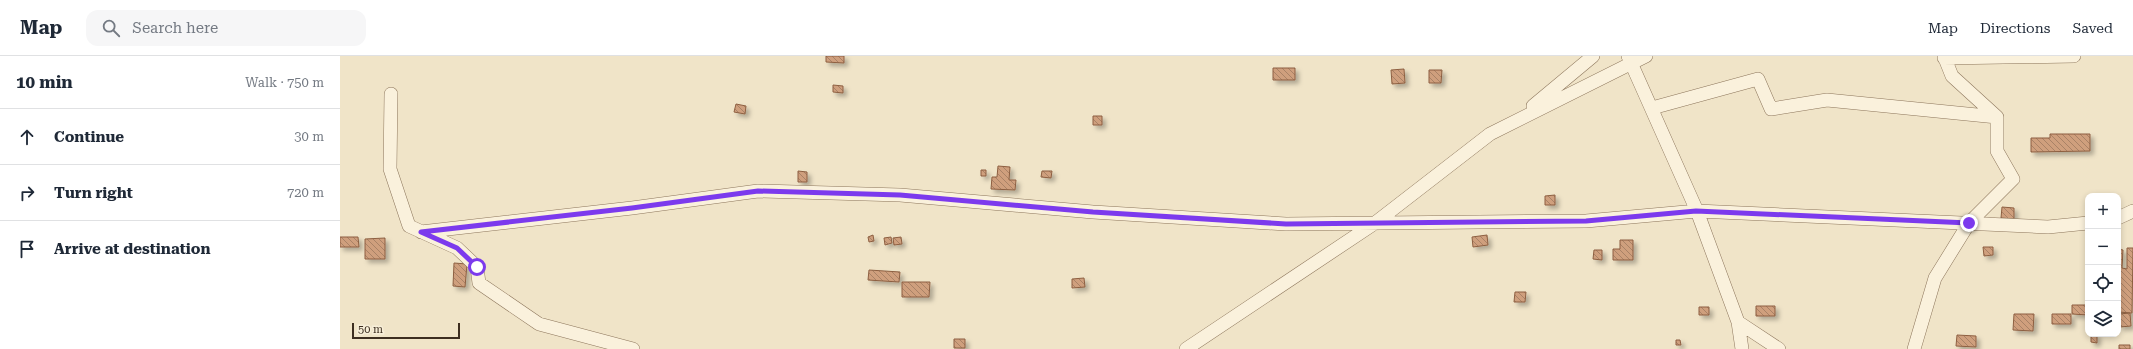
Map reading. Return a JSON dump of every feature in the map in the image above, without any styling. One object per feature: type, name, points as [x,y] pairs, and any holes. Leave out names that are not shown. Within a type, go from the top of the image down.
[{"type":"street","points":[[1515,121],[1593,56]]},
{"type":"street","points":[[1186,349],[1375,223],[1490,134],[1630,59],[1646,56]]},
{"type":"street","points":[[1914,349],[1936,278],[1969,223],[2013,179],[1997,151],[1997,117],[1952,76],[1944,57],[2074,56]]},
{"type":"street","points":[[1630,59],[1696,211],[1738,322],[1742,349]]},
{"type":"street","points":[[1652,108],[1758,78],[1771,109],[1827,100],[1997,117]]},
{"type":"street","points":[[391,94],[390,169],[409,226],[457,248],[477,267],[479,283],[539,324],[632,349]]},
{"type":"street","points":[[421,232],[632,208],[758,191],[900,195],[1093,212],[1286,224],[1586,221],[1696,211],[2048,227],[2085,223]]},
{"type":"street","points":[[2121,217],[2133,211]]},
{"type":"street","points":[[1738,322],[1779,349]]},
{"type":"building","points":[[826,56],[844,56],[844,63],[826,62]]},
{"type":"building","points":[[1273,68],[1295,68],[1295,80],[1273,80]]},
{"type":"building","points":[[1404,69],[1405,83],[1392,84],[1391,70]]},
{"type":"building","points":[[1429,70],[1442,70],[1441,83],[1429,83]]},
{"type":"building","points":[[833,85],[843,86],[843,93],[833,92]]},
{"type":"building","points":[[736,104],[746,106],[745,114],[734,112]]},
{"type":"building","points":[[1093,116],[1102,116],[1102,125],[1093,125]]},
{"type":"building","points":[[2050,134],[2090,134],[2090,151],[2031,152],[2031,138],[2050,138]]},
{"type":"building","points":[[998,166],[1010,167],[1009,180],[1016,180],[1015,190],[991,189],[992,177],[997,177]]},
{"type":"building","points":[[981,170],[986,170],[986,176],[981,176]]},
{"type":"building","points":[[798,171],[807,172],[807,182],[798,182]]},
{"type":"building","points":[[1042,171],[1052,171],[1051,178],[1041,177]]},
{"type":"building","points":[[1555,195],[1555,205],[1545,205],[1545,196]]},
{"type":"building","points":[[2002,207],[2014,208],[2014,219],[2001,218]]},
{"type":"building","points":[[873,235],[874,241],[869,242],[868,237]]},
{"type":"building","points":[[1487,235],[1488,245],[1473,247],[1472,237]]},
{"type":"building","points":[[340,237],[358,237],[359,247],[340,247]]},
{"type":"building","points":[[891,237],[892,243],[885,245],[884,238]]},
{"type":"building","points":[[901,237],[902,244],[894,245],[893,238]]},
{"type":"building","points":[[385,238],[385,259],[365,259],[365,239]]},
{"type":"building","points":[[1620,240],[1633,240],[1633,260],[1613,260],[1613,249],[1620,249]]},
{"type":"building","points":[[1983,247],[1993,247],[1993,255],[1984,256]]},
{"type":"building","points":[[2127,248],[2133,248],[2132,313],[2121,312],[2121,250],[2123,250],[2122,268],[2127,269]]},
{"type":"building","points":[[1594,250],[1602,250],[1602,260],[1593,259]]},
{"type":"building","points":[[454,263],[467,264],[465,287],[453,286]]},
{"type":"building","points":[[869,270],[900,272],[899,282],[868,280]]},
{"type":"building","points":[[1084,278],[1085,287],[1072,288],[1072,279]]},
{"type":"building","points":[[902,282],[930,282],[929,297],[902,297]]},
{"type":"building","points":[[1515,292],[1526,292],[1525,302],[1514,302]]},
{"type":"building","points":[[2072,305],[2085,305],[2085,315],[2072,314]]},
{"type":"building","points":[[1756,306],[1775,306],[1775,316],[1756,316]]},
{"type":"building","points":[[1699,307],[1709,307],[1709,315],[1699,315]]},
{"type":"building","points":[[2130,313],[2131,326],[2121,327],[2121,314]]},
{"type":"building","points":[[2014,314],[2034,314],[2033,331],[2013,330]]},
{"type":"building","points":[[2052,314],[2071,314],[2071,324],[2052,324]]},
{"type":"building","points":[[1957,335],[1976,336],[1976,347],[1956,346]]},
{"type":"building","points":[[2091,337],[2097,337],[2097,343],[2091,342]]},
{"type":"building","points":[[954,339],[965,339],[965,348],[954,348]]},
{"type":"building","points":[[1676,340],[1680,340],[1681,345],[1676,345]]},
{"type":"building","points":[[2119,345],[2130,345],[2130,349],[2119,349]]},
{"type":"route","points":[[477,267],[457,248],[421,232],[632,208],[758,191],[900,195],[1093,212],[1286,224],[1586,221],[1696,211],[1969,223]]}]
